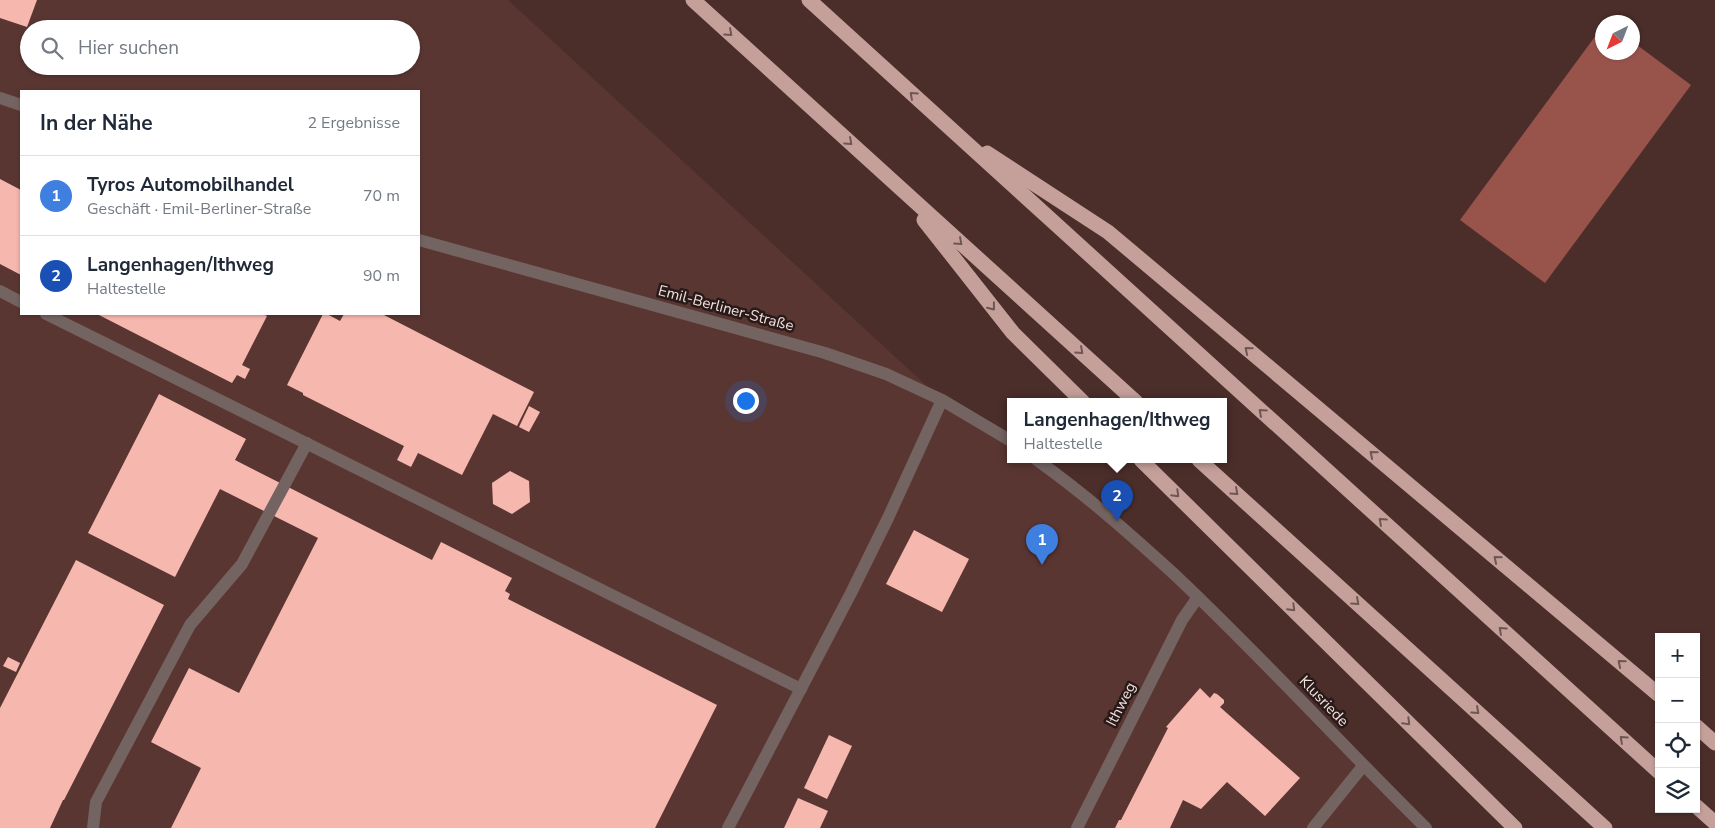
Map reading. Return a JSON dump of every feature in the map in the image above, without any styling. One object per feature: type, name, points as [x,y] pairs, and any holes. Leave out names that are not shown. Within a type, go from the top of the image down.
[{"type":"highway","points":[[693,0],[1132,398]]},
{"type":"highway","points":[[809,0],[1655,768]]},
{"type":"highway","points":[[948,128],[1108,232],[1655,692]]},
{"type":"highway","points":[[897,186],[1013,333],[1079,398]]},
{"type":"highway","points":[[1144,463],[1515,828]]},
{"type":"highway","points":[[1202,463],[1605,828]]},
{"type":"highway","points":[[1700,730],[1715,743]]},
{"type":"highway","points":[[1700,810],[1715,823]]},
{"type":"street","points":[[0,98],[20,105]]},
{"type":"street","name":"Emil-Berliner-Straße","points":[[420,240],[825,353],[886,374],[942,400],[1007,439]]},
{"type":"street","points":[[0,291],[20,301]]},
{"type":"street","points":[[48,315],[801,689]]},
{"type":"street","points":[[728,828],[888,518],[942,400]]},
{"type":"street","points":[[93,828],[96,802],[190,625],[242,564],[307,443]]},
{"type":"street","points":[[1041,463],[1073,485],[1117,522],[1198,597]]},
{"type":"street","name":"Klusriede","points":[[1198,597],[1426,828]]},
{"type":"street","name":"Ithweg","points":[[1077,828],[1182,620],[1198,597]]},
{"type":"street","points":[[1313,828],[1363,766]]},
{"type":"shaded area","points":[[0,0],[508,0],[942,400],[1007,439],[1007,463],[1041,463],[1117,521],[1426,828],[0,828]]},
{"type":"shaded area","points":[[1595,37],[1595,60],[1640,60],[1640,47],[1691,85],[1545,283],[1460,220]]},
{"type":"building","points":[[0,0],[37,0],[30,20],[20,20],[20,25],[0,18]]},
{"type":"building","points":[[0,179],[20,189],[20,274],[0,264]]},
{"type":"building","points":[[99,315],[267,316],[242,365],[250,369],[245,379],[237,375],[232,383]]},
{"type":"building","points":[[322,315],[329,315],[340,321],[343,315],[384,315],[534,392],[517,426],[493,414],[462,475],[418,453],[411,467],[397,460],[404,446],[287,385]]},
{"type":"building","points":[[159,394],[246,439],[235,460],[432,560],[441,542],[512,578],[505,591],[510,594],[508,599],[717,705],[655,828],[171,828],[201,768],[151,742],[189,668],[239,693],[318,538],[220,489],[175,577],[88,533]]},
{"type":"building","points":[[529,406],[540,412],[529,432],[519,427]]},
{"type":"building","points":[[510,471],[529,481],[530,502],[512,514],[493,504],[492,483]]},
{"type":"building","points":[[914,530],[969,559],[942,612],[886,584]]},
{"type":"building","points":[[76,560],[164,605],[50,828],[0,828],[0,708]]},
{"type":"building","points":[[8,657],[20,663],[16,672],[3,666]]},
{"type":"building","points":[[1200,688],[1210,698],[1214,693],[1224,700],[1220,707],[1300,778],[1265,816],[1227,782],[1201,809],[1183,800],[1170,828],[1115,828],[1119,820],[1121,820],[1168,728],[1166,727]]},
{"type":"building","points":[[829,735],[852,746],[827,799],[804,788]]},
{"type":"building","points":[[798,798],[828,811],[820,828],[784,828]]},
{"type":"place","name":"Langenhagen/Ithweg","points":[[1117,521]]},
{"type":"place","name":"Tyros Automobilhandel","points":[[1042,565]]}]
